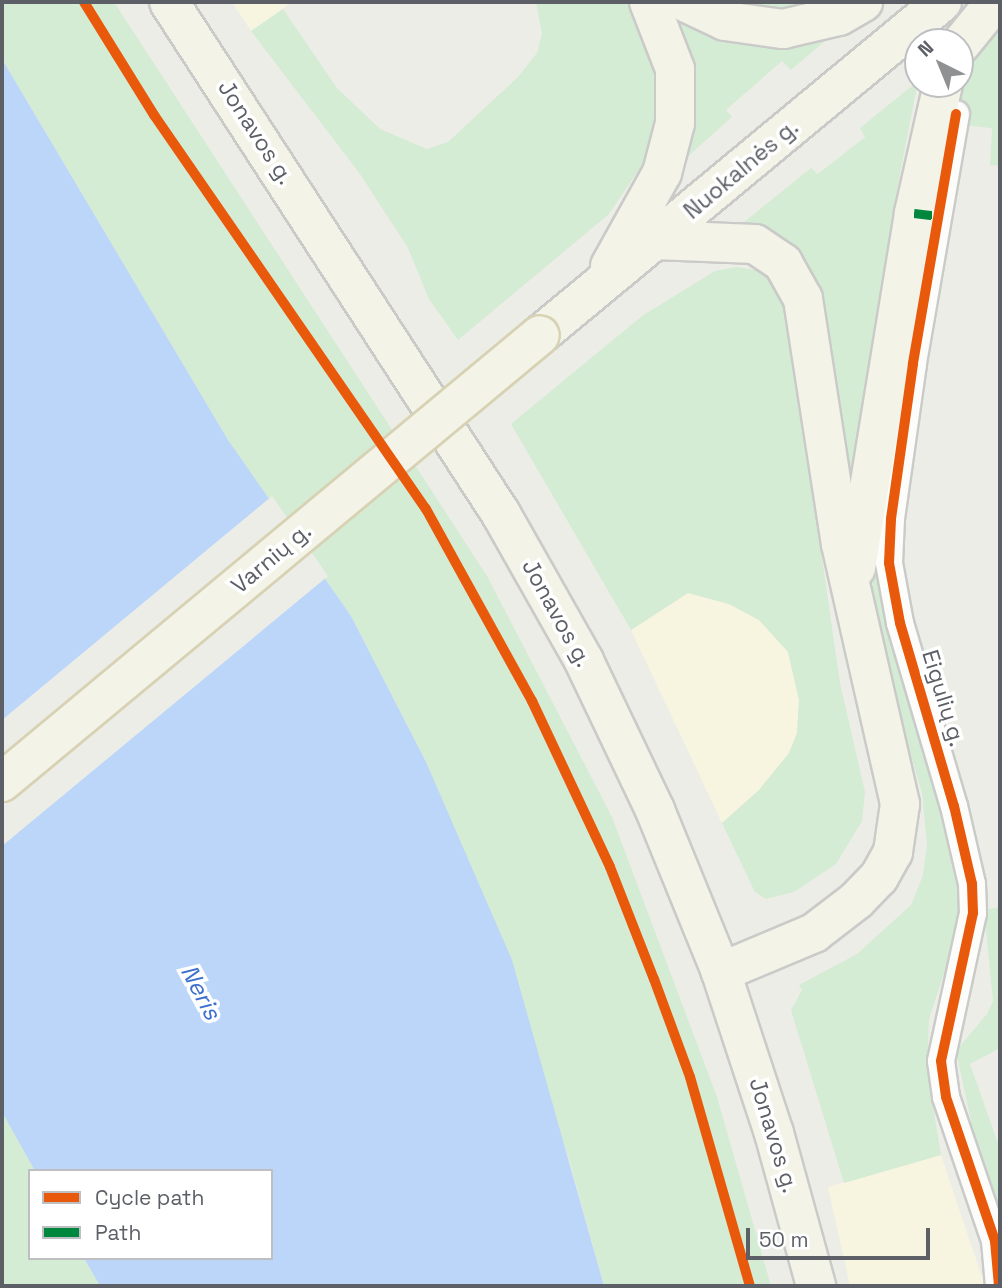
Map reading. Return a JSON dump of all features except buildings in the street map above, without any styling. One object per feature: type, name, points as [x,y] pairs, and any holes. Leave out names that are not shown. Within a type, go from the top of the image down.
[{"type":"main road","name":"Jonavos g.","points":[[169,2],[387,332],[547,593],[655,810],[721,972],[774,1133],[816,1286]]},
{"type":"main road","points":[[599,287],[671,148],[676,117],[674,69],[649,2]]},
{"type":"main road","points":[[685,2],[725,21],[783,29],[839,16],[863,2]]},
{"type":"main road","name":"Nuokalnės g.","points":[[540,335],[942,2]]},
{"type":"main road","points":[[974,28],[995,2]]},
{"type":"main road","points":[[853,587],[949,99]]},
{"type":"main road","points":[[655,240],[755,244],[770,252],[794,278],[803,299],[837,521],[853,587],[863,653],[900,804],[893,852],[879,877],[834,921],[776,952],[721,972]]},
{"type":"main road","name":"Varnių g.","points":[[2,782],[540,335]]},
{"type":"street","name":"Eigulių g.","points":[[926,214],[891,519],[889,563],[900,624],[972,884],[973,913],[941,1061],[946,1097],[995,1241],[999,1286]]},
{"type":"shaded area","points":[[232,2],[292,2],[251,31]]},
{"type":"shaded area","points":[[688,593],[729,604],[759,620],[788,652],[799,700],[797,733],[789,753],[759,790],[722,823],[631,630]]},
{"type":"shaded area","points":[[941,1155],[985,1286],[850,1286],[828,1187]]},
{"type":"green space","points":[[2,2],[114,2],[487,576],[612,817],[717,1097],[771,1286],[604,1286],[568,1156],[426,762],[351,616],[228,440],[2,59]]},
{"type":"green space","points":[[536,2],[629,2],[646,36],[658,84],[658,120],[651,152],[609,214],[458,340],[429,299],[408,248],[360,174],[251,31],[283,9],[337,88],[380,129],[427,149],[448,142],[517,78],[537,53],[542,34]]},
{"type":"green space","points":[[665,2],[832,35],[791,70],[782,61],[726,110],[732,117],[686,158]]},
{"type":"green space","points":[[707,2],[842,2],[797,19]]},
{"type":"green space","points":[[1000,13],[1000,166],[990,165],[992,128],[960,125],[953,98],[974,98],[974,43]]},
{"type":"green space","points":[[904,92],[904,98],[915,98],[895,200],[846,502],[822,348],[738,227],[811,168],[818,174],[865,137],[860,128]]},
{"type":"green space","points":[[737,267],[761,271],[785,302],[840,683],[865,792],[862,821],[836,864],[794,892],[766,899],[755,892],[722,823],[759,790],[789,753],[797,733],[799,700],[788,652],[759,620],[729,604],[688,593],[631,630],[511,424],[642,316],[715,271]]},
{"type":"green space","points":[[883,512],[964,879],[963,915],[929,1019],[927,1069],[941,1155],[844,1183],[791,1010],[802,990],[799,985],[857,954],[911,905],[923,875],[927,844],[922,793],[876,636],[872,577]]},
{"type":"green space","points":[[1000,907],[1000,1048],[970,1064],[1000,1149],[1000,1212],[974,1135],[956,1051],[987,1014],[993,1001],[984,910]]},
{"type":"green space","points":[[2,1112],[34,1169],[28,1169],[28,1260],[85,1260],[100,1286],[2,1286]]},
{"type":"water","name":"Neris","points":[[2,59],[228,440],[351,616],[426,762],[512,960],[604,1286],[100,1286],[85,1260],[273,1260],[273,1169],[34,1169],[2,1112]]},
{"type":"pier","points":[[272,496],[328,576],[2,846],[2,720]]},
{"type":"marked path","points":[[914,213],[937,216]]},
{"type":"cycle path","points":[[84,2],[154,115],[426,509],[532,701],[610,867],[654,979],[690,1077],[750,1286]]},
{"type":"cycle path","points":[[956,114],[913,364],[891,519],[889,563],[900,623],[954,806],[972,884],[973,913],[941,1061],[946,1097],[995,1241],[999,1286]]}]
